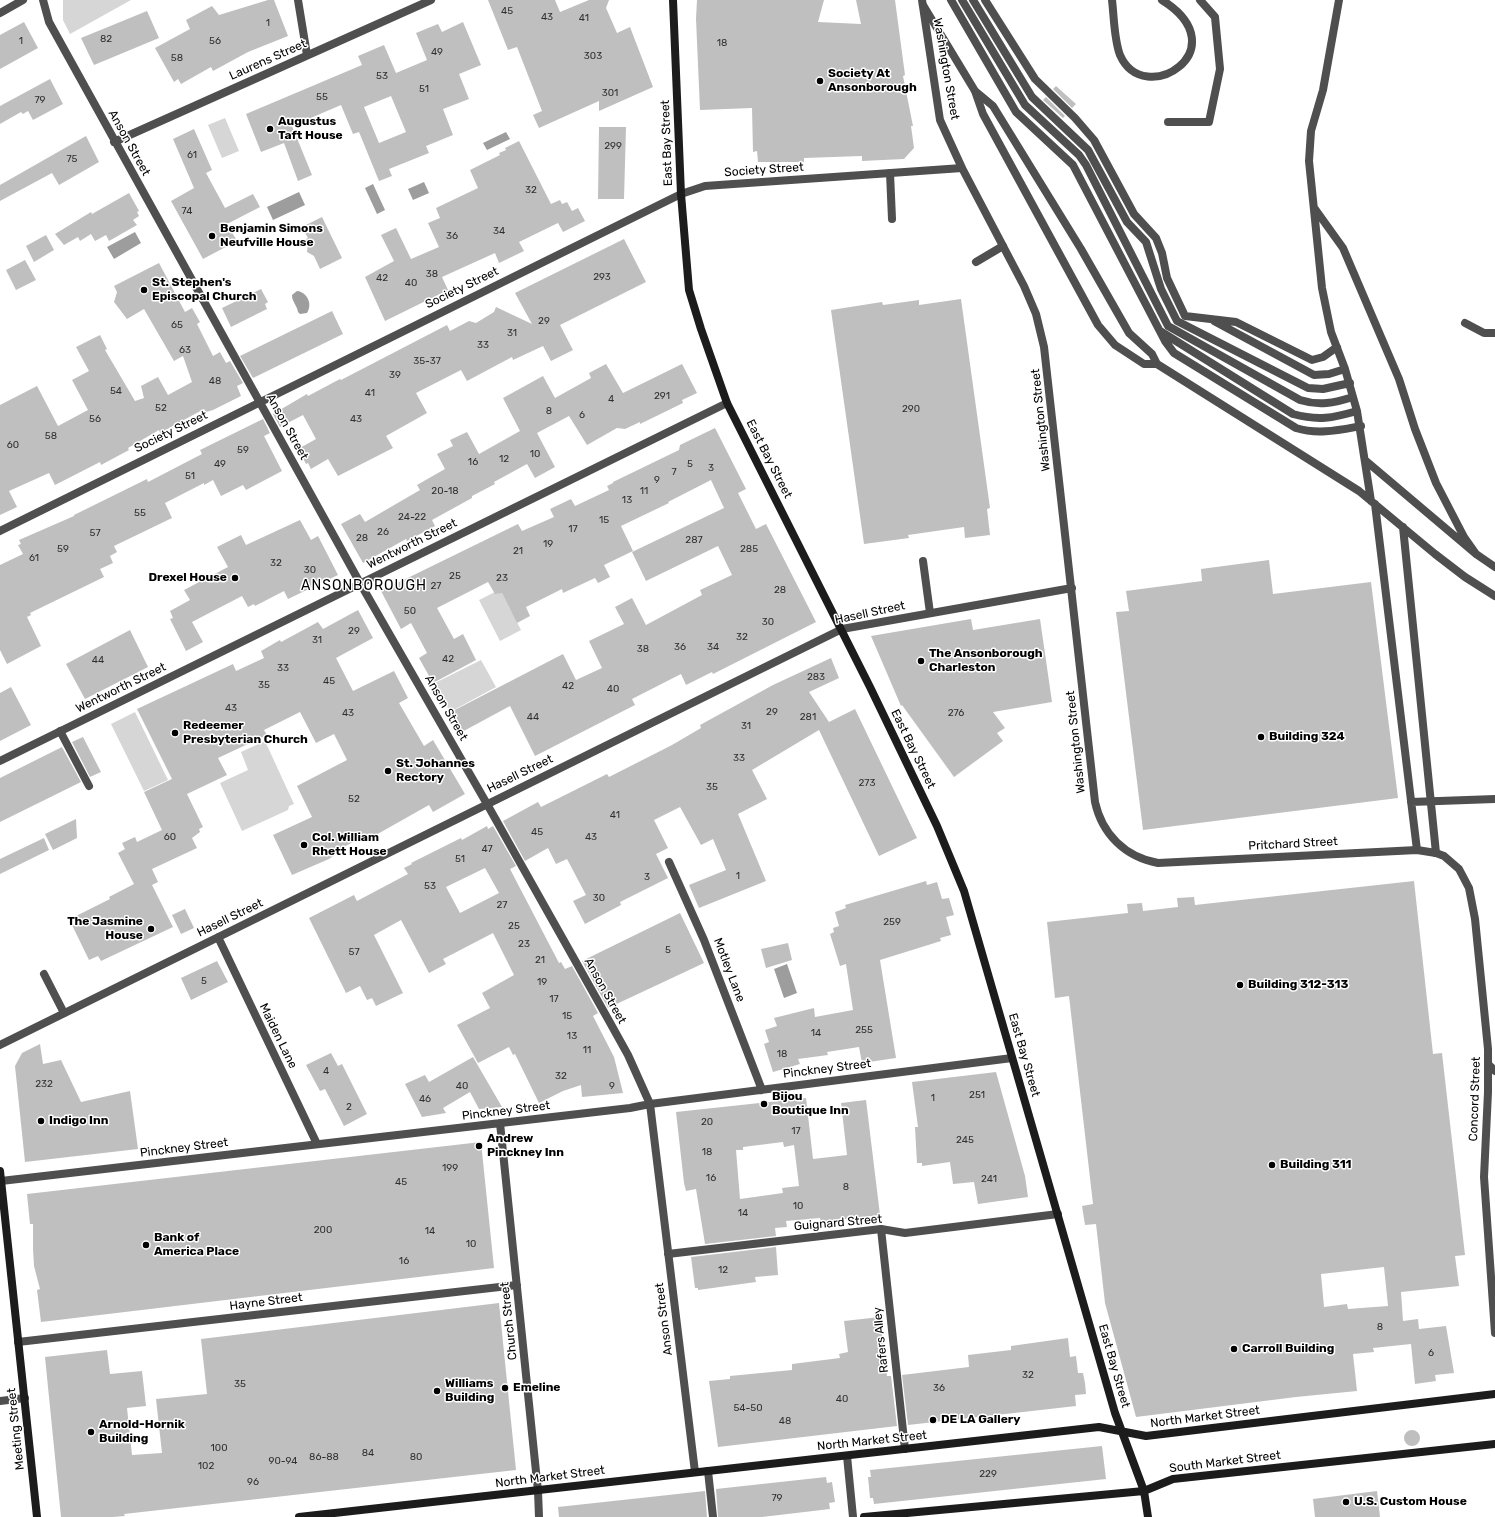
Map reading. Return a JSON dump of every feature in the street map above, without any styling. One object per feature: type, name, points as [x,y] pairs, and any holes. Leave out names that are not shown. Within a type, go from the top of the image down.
[{"type":"street","points":[[0,13],[23,0]]},
{"type":"street","name":"Anson Street","points":[[43,0],[49,22],[114,142],[360,583],[487,804],[628,1055],[650,1104],[695,1472]]},
{"type":"street","points":[[298,0],[307,55]]},
{"type":"street","name":"Laurens Street","points":[[114,142],[431,0]]},
{"type":"street","name":"East Bay Street","points":[[673,0],[681,194],[689,290],[701,329],[728,403],[842,629],[937,826],[964,891],[1121,1432],[1144,1491],[1148,1517]]},
{"type":"street","points":[[951,0],[1016,112],[1073,165],[1169,348],[1174,353],[1296,428],[1311,432],[1326,432],[1361,426]]},
{"type":"street","points":[[962,0],[1025,105],[1079,155],[1086,165],[1168,326],[1300,400],[1319,404],[1332,404],[1353,397]]},
{"type":"street","points":[[973,0],[1032,97],[1088,150],[1127,222],[1146,242],[1161,289],[1177,321],[1308,388],[1324,389],[1350,383]]},
{"type":"street","points":[[985,0],[1035,78],[1075,118],[1094,140],[1134,214],[1156,238],[1162,253],[1167,278],[1185,316],[1236,322],[1312,360],[1323,357],[1337,346]]},
{"type":"street","points":[[1112,0],[1120,56],[1131,68],[1144,76],[1163,76],[1178,68],[1187,58],[1192,38],[1191,30],[1183,17],[1174,7],[1162,0]]},
{"type":"street","points":[[1168,122],[1209,122],[1220,69],[1215,17],[1200,0]]},
{"type":"street","points":[[1339,0],[1323,90],[1311,131],[1309,160],[1322,288],[1331,332],[1350,383],[1361,426],[1373,502],[1417,850]]},
{"type":"street","points":[[922,2],[975,91],[983,114],[1098,325],[1115,345],[1127,353],[1144,364],[1157,364]]},
{"type":"street","name":"Washington Street","points":[[922,2],[940,120],[962,168],[1003,246],[1036,314],[1044,347],[1072,588],[1094,802],[1097,814],[1108,834],[1125,850]]},
{"type":"street","points":[[975,91],[993,106],[1081,249],[1129,332],[1152,354],[1157,364],[1359,491],[1465,577],[1495,596]]},
{"type":"street","name":"Society Street","points":[[0,531],[259,401],[681,194],[705,186],[962,168]]},
{"type":"street","points":[[890,173],[892,219]]},
{"type":"street","points":[[1314,207],[1343,248],[1399,380],[1415,430],[1436,483],[1464,537],[1476,554]]},
{"type":"street","points":[[976,262],[1003,246]]},
{"type":"street","points":[[1210,319],[1314,375],[1329,374],[1345,369]]},
{"type":"street","points":[[1465,323],[1484,333],[1495,333]]},
{"type":"street","points":[[1160,330],[1293,414],[1309,419],[1334,417],[1357,411]]},
{"type":"street","name":"Wentworth Street","points":[[0,761],[728,403]]},
{"type":"street","points":[[1366,461],[1476,554],[1495,567]]},
{"type":"street","points":[[1403,527],[1436,853]]},
{"type":"street","points":[[923,562],[930,613]]},
{"type":"street","name":"Hasell Street","points":[[0,1045],[842,629],[1072,588]]},
{"type":"street","points":[[60,731],[90,786]]},
{"type":"street","points":[[1411,802],[1495,799]]},
{"type":"street","name":"Pritchard Street","points":[[1125,850],[1146,861],[1158,863],[1417,850],[1436,853],[1453,862],[1460,870]]},
{"type":"street","name":"Motley Lane","points":[[669,862],[704,940],[762,1090]]},
{"type":"street","name":"Concord Street","points":[[1460,870],[1469,888],[1475,918],[1492,1049],[1489,1065],[1484,1177],[1495,1333]]},
{"type":"street","name":"Maiden Lane","points":[[218,937],[317,1144]]},
{"type":"street","points":[[44,974],[64,1013]]},
{"type":"street","name":"Pinckney Street","points":[[1,1181],[500,1124],[1012,1058]]},
{"type":"street","points":[[1489,1065],[1495,1072]]},
{"type":"street","name":"Church Street","points":[[500,1124],[538,1491],[539,1517]]},
{"type":"street","name":"Meeting Street","points":[[0,1171],[37,1517]]},
{"type":"street","name":"Guignard Street","points":[[668,1254],[881,1229],[905,1233],[1058,1214]]},
{"type":"street","name":"Rafers Alley","points":[[881,1229],[905,1449]]},
{"type":"street","name":"Hayne Street","points":[[18,1342],[517,1285]]},
{"type":"street","name":"North Market Street","points":[[299,1517],[1099,1428],[1146,1436],[1495,1394]]},
{"type":"street","points":[[0,1401],[25,1398]]},
{"type":"street","name":"South Market Street","points":[[864,1517],[1144,1491],[1173,1479],[1495,1444]]},
{"type":"street","points":[[847,1456],[853,1517]]},
{"type":"street","points":[[708,1471],[713,1517]]},
{"type":"shaded area","points":[[63,0],[131,0],[70,34],[63,20]]},
{"type":"shaded area","points":[[225,118],[239,151],[222,158],[208,125]]},
{"type":"shaded area","points":[[506,132],[510,139],[487,150],[483,143]]},
{"type":"shaded area","points":[[424,182],[429,193],[413,200],[408,189]]},
{"type":"shaded area","points":[[373,184],[385,210],[377,214],[365,188]]},
{"type":"shaded area","points":[[299,192],[305,205],[273,220],[267,207]]},
{"type":"shaded area","points":[[135,232],[141,243],[114,259],[107,247]]},
{"type":"shaded area","points":[[297,291],[304,294],[308,299],[309,310],[307,313],[300,314],[298,312],[292,295]]},
{"type":"shaded area","points":[[495,592],[502,593],[521,630],[500,641],[479,600]]},
{"type":"shaded area","points":[[481,660],[496,687],[450,712],[435,683]]},
{"type":"shaded area","points":[[135,712],[168,780],[144,791],[111,724]]},
{"type":"shaded area","points":[[265,741],[294,804],[289,806],[288,810],[242,831],[220,783],[248,770],[241,752]]},
{"type":"shaded area","points":[[787,964],[797,993],[784,998],[774,969]]},
{"type":"building","points":[[268,0],[274,0],[288,36],[248,52],[213,71],[211,67],[181,84],[178,79],[174,82],[155,48],[190,29],[186,20],[212,6],[219,15]]},
{"type":"building","points":[[488,0],[555,0],[560,12],[589,0],[609,0],[606,8],[617,33],[630,27],[653,87],[599,111],[599,101],[539,128],[533,115],[542,111],[517,47],[508,50]]},
{"type":"building","name":"Society At Ansonborough","points":[[697,0],[824,0],[818,22],[861,24],[856,0],[895,0],[905,75],[903,76],[913,126],[911,126],[914,148],[904,159],[862,161],[862,156],[804,158],[804,162],[758,162],[757,151],[753,152],[752,108],[700,110],[696,19]]},
{"type":"building","points":[[147,11],[159,38],[94,65],[81,38]]},
{"type":"building","points":[[24,22],[38,48],[0,69],[0,35]]},
{"type":"building","points":[[463,22],[481,65],[459,74],[469,99],[443,109],[453,135],[426,146],[429,153],[389,169],[392,176],[379,181],[359,132],[353,134],[341,105],[292,126],[312,175],[298,181],[284,143],[261,152],[246,114],[362,65],[358,56],[384,45],[396,73],[427,60],[416,33],[438,24],[442,32]],"holes":[[[391,96],[406,132],[379,143],[364,107]]]},
{"type":"building","points":[[50,79],[63,104],[33,120],[28,111],[23,114],[21,112],[0,124],[0,106]]},
{"type":"building","points":[[1056,86],[1076,104],[1072,108],[1053,89]]},
{"type":"building","points":[[1046,97],[1065,116],[1063,118],[1043,100]]},
{"type":"building","points":[[599,127],[626,127],[624,199],[598,199]]},
{"type":"building","points":[[194,129],[212,170],[206,173],[225,208],[253,194],[260,207],[227,224],[237,241],[203,259],[171,201],[194,188],[173,139]]},
{"type":"building","points":[[86,136],[99,162],[59,185],[52,173],[0,201],[0,185]]},
{"type":"building","points":[[519,141],[551,204],[560,200],[562,204],[567,202],[572,211],[578,208],[585,221],[563,232],[558,223],[519,242],[524,251],[499,263],[495,253],[442,277],[448,290],[385,321],[365,277],[394,261],[381,235],[396,228],[411,259],[439,247],[428,223],[440,218],[436,208],[478,188],[470,170],[500,155],[499,153],[506,150],[505,148]]},
{"type":"building","points":[[129,193],[139,211],[137,212],[139,216],[133,220],[137,225],[109,241],[106,235],[95,241],[91,234],[80,241],[78,237],[64,245],[55,234],[91,212],[92,214]]},
{"type":"building","points":[[322,217],[342,258],[320,269],[314,256],[307,252],[308,244],[306,239],[308,238],[302,227]]},
{"type":"building","points":[[46,235],[54,250],[34,262],[26,246]]},
{"type":"building","points":[[624,239],[646,282],[560,325],[573,350],[551,361],[543,346],[513,360],[512,357],[467,381],[461,370],[416,393],[427,413],[386,436],[393,448],[338,476],[328,459],[311,469],[308,463],[306,464],[298,449],[316,439],[303,415],[280,427],[273,414],[307,394],[308,396],[340,379],[341,380],[447,325],[450,331],[469,321],[476,323],[494,312],[496,307],[532,324],[515,293]]},
{"type":"building","points":[[25,260],[36,280],[16,290],[6,270]]},
{"type":"building","points":[[159,263],[185,312],[192,308],[200,322],[197,324],[213,356],[220,352],[226,363],[230,361],[243,383],[237,386],[241,396],[213,410],[206,412],[204,409],[160,433],[159,430],[128,448],[129,450],[101,465],[100,462],[55,485],[49,473],[9,491],[17,507],[0,515],[0,405],[37,386],[58,426],[88,410],[72,380],[89,371],[76,347],[100,335],[107,349],[105,350],[135,401],[144,398],[141,386],[158,377],[168,395],[192,382],[183,356],[174,361],[144,309],[127,319],[114,302],[117,292],[114,286]]},
{"type":"building","points":[[261,289],[268,302],[265,304],[267,309],[231,327],[222,308]]},
{"type":"building","points":[[961,299],[990,508],[987,509],[990,535],[965,538],[964,527],[908,535],[909,538],[864,544],[831,310],[882,302],[883,305],[919,300],[919,305]]},
{"type":"building","points":[[332,311],[343,334],[253,378],[240,356]]},
{"type":"building","points":[[606,364],[623,393],[682,364],[697,393],[682,400],[683,403],[640,424],[640,422],[625,429],[617,428],[587,445],[569,416],[537,433],[555,467],[535,478],[527,464],[494,482],[495,484],[472,496],[472,498],[432,520],[435,526],[407,541],[406,539],[363,563],[341,524],[360,514],[365,522],[420,490],[417,485],[445,469],[437,454],[453,446],[450,440],[467,432],[479,454],[520,431],[503,398],[543,376],[555,398],[591,378],[589,373]]},
{"type":"building","points":[[263,419],[270,433],[264,436],[282,471],[246,490],[243,485],[221,496],[213,480],[165,503],[172,518],[114,546],[117,552],[110,556],[113,563],[100,569],[104,577],[30,613],[31,615],[27,617],[41,646],[7,664],[0,650],[0,565],[23,554],[18,545],[21,544],[19,540],[74,516],[147,479],[148,482],[202,454],[200,450]]},
{"type":"building","points":[[715,428],[746,489],[738,493],[756,529],[766,524],[816,622],[713,674],[712,672],[686,685],[681,674],[632,699],[635,705],[535,756],[510,706],[460,733],[449,713],[563,654],[576,680],[602,668],[589,641],[624,624],[615,607],[632,598],[646,625],[702,595],[700,590],[732,575],[718,546],[646,581],[632,552],[724,508],[711,480],[668,502],[669,503],[621,526],[633,551],[604,565],[610,577],[598,583],[595,578],[563,593],[562,589],[526,607],[530,616],[517,623],[502,593],[495,594],[488,582],[437,608],[454,639],[463,634],[476,660],[433,683],[419,658],[427,653],[411,623],[401,629],[381,591],[518,524],[522,531],[554,517],[550,509],[571,499],[575,506],[609,490],[607,486],[613,482],[679,450],[680,445]]},
{"type":"building","points":[[300,520],[311,540],[318,536],[338,575],[288,599],[284,591],[255,606],[254,604],[248,607],[242,596],[192,622],[203,642],[186,651],[170,619],[173,618],[170,611],[190,600],[184,590],[228,567],[217,547],[241,535],[246,545]]},
{"type":"building","name":"Building 324","points":[[1269,560],[1273,594],[1371,582],[1398,798],[1143,830],[1116,612],[1129,611],[1126,591],[1202,581],[1201,569]]},
{"type":"building","points":[[358,610],[373,638],[336,658],[353,691],[394,671],[408,698],[399,703],[424,746],[433,740],[465,794],[433,812],[429,805],[367,840],[365,836],[334,852],[335,855],[329,859],[292,875],[273,835],[312,817],[297,786],[347,760],[334,734],[316,743],[300,712],[264,730],[267,735],[218,758],[227,775],[187,794],[203,827],[199,829],[200,832],[192,838],[197,848],[152,869],[158,882],[152,885],[173,927],[101,961],[98,956],[89,960],[72,925],[75,923],[72,918],[110,899],[109,897],[134,884],[118,853],[125,849],[122,843],[135,837],[137,842],[162,830],[144,792],[172,779],[137,709],[233,664],[236,671],[264,658],[261,651],[280,640],[281,642],[318,622],[323,629]]},
{"type":"building","points":[[971,619],[973,630],[1040,619],[1052,702],[993,712],[1005,728],[997,733],[1003,741],[954,777],[902,705],[901,706],[871,636]]},
{"type":"building","points":[[130,630],[148,667],[85,699],[66,664]]},
{"type":"building","points":[[831,658],[839,678],[809,692],[829,722],[855,709],[917,838],[879,856],[819,730],[752,770],[767,799],[738,814],[766,881],[699,908],[689,885],[726,870],[713,839],[701,845],[680,807],[654,820],[668,848],[656,854],[668,878],[620,902],[621,905],[585,924],[573,901],[586,895],[567,859],[556,864],[548,848],[525,861],[503,821],[538,802],[541,807],[607,774],[609,777],[672,745],[701,728],[700,725],[773,685]]},
{"type":"building","points":[[11,687],[31,725],[0,741],[0,693]]},
{"type":"building","points":[[83,737],[101,772],[90,777],[72,742]]},
{"type":"building","points":[[62,747],[81,782],[0,822],[0,778]]},
{"type":"building","points":[[76,819],[77,838],[53,850],[45,834]]},
{"type":"building","points":[[487,826],[488,829],[493,826],[516,866],[510,869],[559,963],[561,962],[565,969],[572,966],[598,1013],[593,1016],[614,1057],[623,1093],[582,1097],[581,1085],[563,1091],[539,1103],[515,1054],[513,1055],[509,1047],[478,1063],[457,1025],[490,1008],[482,993],[514,975],[493,933],[443,959],[446,964],[429,973],[401,920],[374,935],[403,993],[376,1006],[372,998],[367,1000],[360,986],[346,993],[309,918],[354,895],[357,901],[408,874],[404,868],[412,864],[411,863],[461,838],[462,840]],"holes":[[[485,868],[499,893],[460,913],[446,887]]]},
{"type":"building","points":[[44,838],[49,850],[0,874],[0,859]]},
{"type":"building","points":[[926,881],[927,885],[937,882],[942,899],[949,898],[954,915],[946,917],[951,935],[940,938],[941,941],[880,960],[896,1058],[862,1063],[859,1047],[827,1052],[828,1055],[798,1059],[800,1064],[773,1072],[764,1044],[769,1042],[765,1030],[777,1026],[774,1018],[814,1008],[815,1017],[853,1010],[846,964],[840,966],[830,934],[834,932],[833,928],[839,926],[835,912],[846,908],[845,905]]},
{"type":"building","points":[[1414,881],[1433,1054],[1442,1053],[1465,1255],[1455,1256],[1459,1286],[1401,1292],[1403,1321],[1418,1319],[1419,1329],[1446,1326],[1454,1373],[1435,1375],[1436,1381],[1415,1384],[1411,1344],[1373,1348],[1374,1352],[1353,1354],[1357,1391],[1136,1417],[1105,1303],[1096,1224],[1085,1225],[1082,1206],[1093,1204],[1069,996],[1055,998],[1047,922],[1128,913],[1127,904],[1142,903],[1143,911],[1178,907],[1177,898],[1194,897],[1195,905]],"holes":[[[1384,1267],[1388,1306],[1348,1309],[1347,1304],[1324,1307],[1321,1274]]]},
{"type":"building","points":[[185,909],[194,928],[181,934],[172,915]]},
{"type":"building","points":[[680,913],[704,963],[608,1008],[582,961]]},
{"type":"building","points":[[788,943],[792,960],[766,968],[761,949]]},
{"type":"building","points":[[217,961],[228,982],[191,1000],[181,978]]},
{"type":"building","points":[[40,1044],[43,1064],[61,1060],[81,1102],[130,1091],[138,1149],[25,1162],[15,1066],[22,1053]]},
{"type":"building","points":[[331,1053],[338,1066],[342,1064],[367,1114],[344,1126],[325,1089],[320,1091],[306,1065]]},
{"type":"building","points":[[473,1057],[502,1107],[479,1109],[470,1092],[443,1108],[446,1113],[422,1117],[405,1084],[425,1075],[429,1082]]},
{"type":"building","points":[[996,1072],[1025,1176],[1028,1197],[978,1204],[974,1182],[953,1184],[950,1162],[922,1166],[922,1163],[917,1163],[915,1127],[918,1127],[912,1082]]},
{"type":"building","points":[[806,1098],[813,1159],[847,1155],[841,1103],[866,1100],[880,1215],[821,1222],[820,1218],[786,1221],[787,1227],[775,1228],[776,1236],[705,1244],[696,1189],[686,1191],[684,1183],[676,1112]],"holes":[[[783,1142],[784,1147],[794,1145],[799,1186],[782,1188],[783,1193],[740,1199],[736,1150],[743,1150],[743,1147]]]},
{"type":"building","points":[[481,1142],[494,1268],[41,1322],[37,1290],[40,1289],[34,1266],[33,1224],[30,1224],[27,1194]]},
{"type":"building","points":[[776,1247],[778,1275],[755,1277],[756,1282],[698,1290],[698,1288],[695,1288],[691,1257]]},
{"type":"building","points":[[499,1303],[516,1470],[124,1514],[125,1516],[61,1517],[45,1357],[107,1350],[110,1374],[142,1371],[146,1406],[127,1408],[132,1455],[162,1453],[156,1399],[207,1394],[201,1339]]},
{"type":"building","points":[[880,1317],[887,1376],[891,1376],[897,1426],[718,1447],[709,1381],[730,1379],[730,1376],[792,1370],[792,1364],[840,1358],[839,1354],[848,1352],[844,1321]]},
{"type":"building","points":[[1068,1338],[1070,1357],[1076,1356],[1078,1373],[1083,1373],[1085,1383],[1086,1394],[1075,1395],[1076,1406],[908,1425],[902,1375],[969,1367],[968,1355],[1011,1350],[1011,1346]]},
{"type":"building","points":[[1412,1430],[1419,1435],[1420,1438],[1415,1445],[1412,1446],[1405,1441],[1404,1438],[1409,1431]]},
{"type":"building","points":[[1102,1446],[1106,1479],[874,1504],[873,1498],[870,1498],[868,1477],[871,1477],[870,1470]]},
{"type":"building","points":[[826,1477],[827,1483],[832,1482],[835,1502],[829,1503],[830,1509],[762,1517],[718,1517],[716,1489]]},
{"type":"building","points":[[705,1491],[707,1517],[559,1517],[558,1507]]},
{"type":"building","name":"U.S. Custom House","points":[[1377,1491],[1380,1517],[1315,1517],[1313,1499]]},
{"type":"place","name":"Society At Ansonborough","points":[[820,81]]},
{"type":"place","name":"Augustus Taft House","points":[[270,129]]},
{"type":"place","name":"Benjamin Simons Neufville House","points":[[212,236]]},
{"type":"place","name":"St. Stephen's Episcopal Church","points":[[144,290]]},
{"type":"place","name":"Drexel House","points":[[235,578]]},
{"type":"place","name":"The Ansonborough Charleston","points":[[921,661]]},
{"type":"place","name":"Redeemer Presbyterian Church","points":[[175,733]]},
{"type":"place","name":"Building 324","points":[[1261,737]]},
{"type":"place","name":"St. Johannes Rectory","points":[[388,771]]},
{"type":"place","name":"Col. William Rhett House","points":[[304,845]]},
{"type":"place","name":"The Jasmine House","points":[[151,929]]},
{"type":"place","name":"Building 312-313","points":[[1240,985]]},
{"type":"place","name":"Bijou Boutique Inn","points":[[764,1104]]},
{"type":"place","name":"Indigo Inn","points":[[41,1121]]},
{"type":"place","name":"Andrew Pinckney Inn","points":[[479,1146]]},
{"type":"place","name":"Building 311","points":[[1272,1165]]},
{"type":"place","name":"Bank of America Place","points":[[146,1245]]},
{"type":"place","name":"Carroll Building","points":[[1234,1349]]},
{"type":"place","name":"Emeline","points":[[505,1388]]},
{"type":"place","name":"Williams Building","points":[[437,1391]]},
{"type":"place","name":"DE LA Gallery","points":[[933,1420]]},
{"type":"place","name":"Arnold-Hornik Building","points":[[91,1432]]},
{"type":"place","name":"U.S. Custom House","points":[[1346,1502]]},
{"type":"district","name":"ANSONBOROUGH","points":[[364,586]]}]
